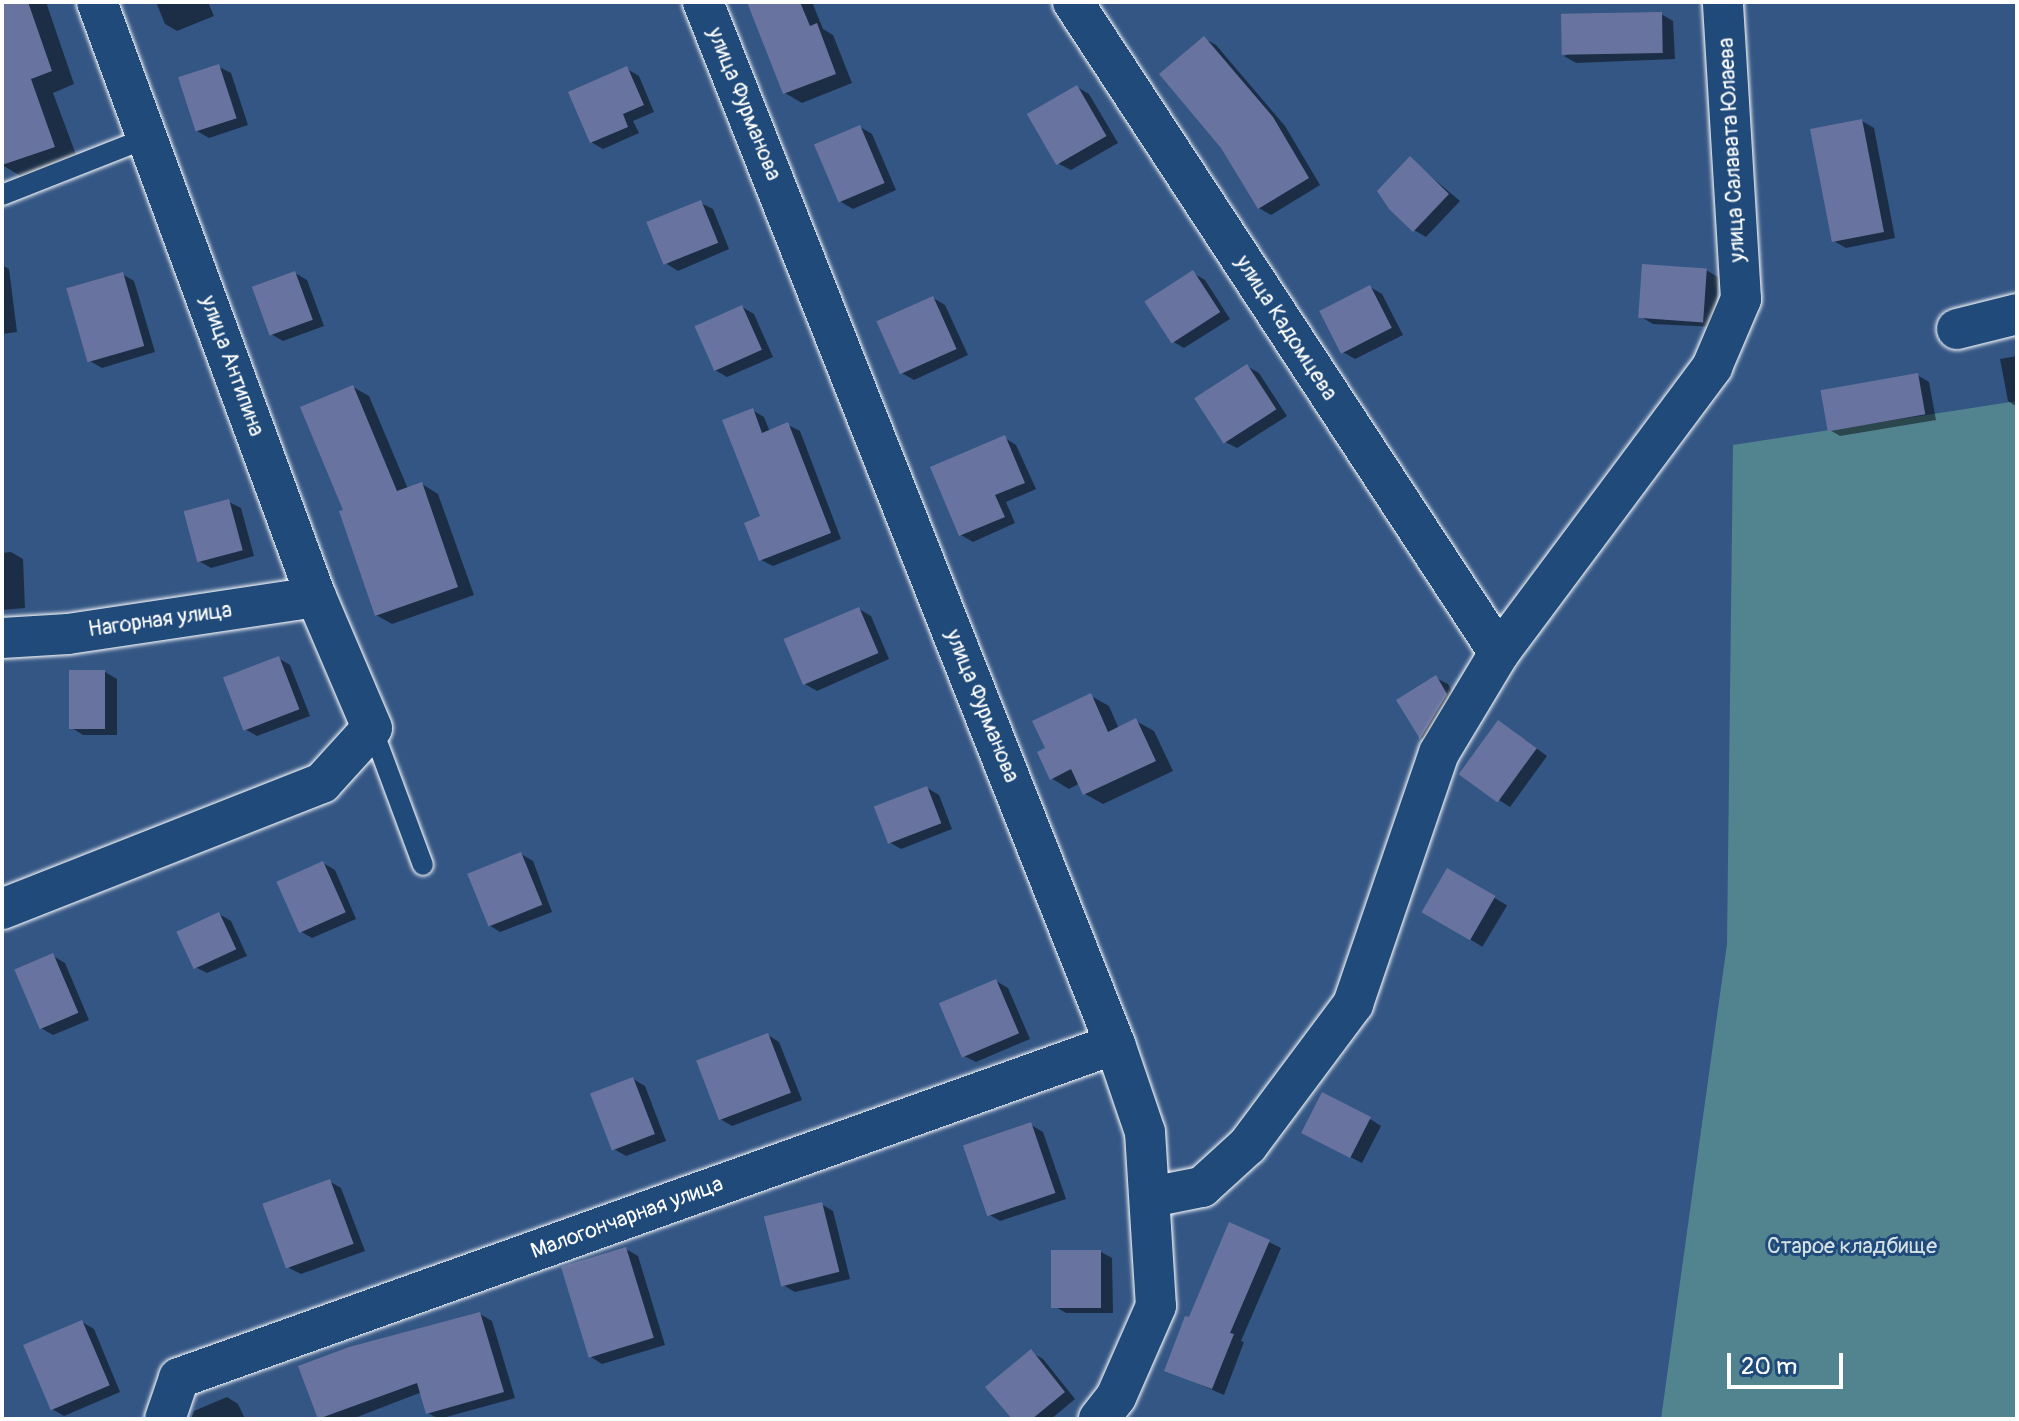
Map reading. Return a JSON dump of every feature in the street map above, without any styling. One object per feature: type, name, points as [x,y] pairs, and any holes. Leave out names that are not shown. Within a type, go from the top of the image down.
[{"type":"street","name":"улица Антипина","points":[[97,2],[316,597],[372,728]]},
{"type":"street","name":"улица Фурманова","points":[[703,2],[1115,1044],[1145,1132],[1156,1306],[1116,1397],[1099,1419]]},
{"type":"street","name":"улица Кадомцева","points":[[1073,2],[1499,653]]},
{"type":"street","name":"улица Салавата Юлаева","points":[[1499,653],[1712,367],[1741,299],[1723,2]]},
{"type":"street","points":[[1957,329],[2017,314]]},
{"type":"street","name":"Нагорная улица","points":[[2,638],[68,634],[316,597]]},
{"type":"street","points":[[1151,1197],[1202,1187],[1248,1145],[1353,1004],[1439,753],[1499,653]]},
{"type":"street","points":[[2,909],[322,783],[372,728]]},
{"type":"street","name":"Малогончарная улица","points":[[165,1419],[179,1378],[1115,1044]]},
{"type":"lane","points":[[2,195],[149,137]]},
{"type":"lane","name":"улица Антипина","points":[[372,728],[423,865]]},
{"type":"green space","name":"Старое кладбище","points":[[2017,401],[2017,1419],[1661,1419],[1727,944],[1733,445]]},
{"type":"building","points":[[2,2],[28,2],[52,71],[31,79],[55,147],[2,165]]},
{"type":"building","points":[[747,2],[800,2],[810,26],[817,23],[836,74],[783,94]]},
{"type":"building","points":[[1662,12],[1663,53],[1562,55],[1561,14]]},
{"type":"building","points":[[1204,36],[1273,117],[1309,178],[1258,209],[1221,148],[1159,74]]},
{"type":"building","points":[[219,64],[237,118],[196,131],[178,77]]},
{"type":"building","points":[[627,66],[644,105],[623,114],[628,127],[590,143],[568,92]]},
{"type":"building","points":[[1077,85],[1106,136],[1056,165],[1027,114]]},
{"type":"building","points":[[1862,119],[1884,232],[1832,242],[1810,129]]},
{"type":"building","points":[[860,125],[885,183],[839,203],[814,145]]},
{"type":"building","points":[[1410,156],[1449,194],[1413,232],[1389,209],[1377,191]]},
{"type":"building","points":[[701,200],[718,243],[664,265],[646,222]]},
{"type":"building","points":[[1642,264],[1707,269],[1703,322],[1638,318]]},
{"type":"building","points":[[1193,270],[1220,312],[1172,344],[1144,302]]},
{"type":"building","points":[[295,271],[313,320],[270,336],[252,287]]},
{"type":"building","points":[[123,272],[144,346],[88,362],[66,288]]},
{"type":"building","points":[[1370,285],[1392,328],[1341,354],[1319,311]]},
{"type":"building","points":[[933,296],[957,349],[900,374],[876,321]]},
{"type":"building","points":[[742,305],[762,350],[714,371],[694,326]]},
{"type":"building","points":[[1247,364],[1276,409],[1224,444],[1194,398]]},
{"type":"building","points":[[1918,373],[1925,414],[1828,432],[1821,390]]},
{"type":"building","points":[[353,385],[397,491],[422,482],[458,587],[375,616],[339,511],[343,510],[300,407]]},
{"type":"building","points":[[753,408],[762,433],[788,422],[831,533],[759,561],[744,523],[760,516],[722,420]]},
{"type":"building","points":[[1005,435],[1025,483],[995,495],[1005,517],[959,536],[930,467]]},
{"type":"building","points":[[229,499],[243,550],[197,562],[184,511]]},
{"type":"building","points":[[859,607],[879,653],[803,685],[784,639]]},
{"type":"building","points":[[279,656],[299,709],[243,731],[223,678]]},
{"type":"building","points":[[69,670],[105,670],[105,729],[69,729]]},
{"type":"building","points":[[1436,675],[1447,694],[1420,739],[1396,700]]},
{"type":"building","points":[[1091,693],[1108,732],[1136,718],[1156,761],[1083,795],[1071,769],[1050,780],[1037,752],[1045,748],[1032,721]]},
{"type":"building","points":[[1498,720],[1537,748],[1497,802],[1459,774]]},
{"type":"building","points":[[927,786],[941,823],[888,844],[874,806]]},
{"type":"building","points":[[521,852],[542,905],[489,927],[467,874]]},
{"type":"building","points":[[323,861],[346,912],[299,933],[276,882]]},
{"type":"building","points":[[1447,868],[1495,896],[1470,940],[1422,912]]},
{"type":"building","points":[[219,912],[236,949],[194,969],[176,932]]},
{"type":"building","points":[[53,953],[78,1013],[40,1029],[14,969]]},
{"type":"building","points":[[996,979],[1019,1033],[962,1058],[939,1003]]},
{"type":"building","points":[[768,1033],[791,1093],[719,1120],[696,1061]]},
{"type":"building","points":[[633,1077],[655,1134],[612,1150],[590,1093]]},
{"type":"building","points":[[1322,1092],[1371,1117],[1350,1158],[1301,1133]]},
{"type":"building","points":[[1031,1122],[1055,1193],[987,1216],[963,1145]]},
{"type":"building","points":[[330,1179],[354,1244],[286,1268],[262,1204]]},
{"type":"building","points":[[822,1202],[839,1272],[781,1286],[764,1217]]},
{"type":"building","points":[[1229,1222],[1270,1240],[1230,1333],[1234,1334],[1212,1389],[1164,1371],[1185,1316],[1189,1317]]},
{"type":"building","points":[[626,1247],[654,1338],[589,1358],[561,1267]]},
{"type":"building","points":[[1051,1250],[1101,1250],[1101,1308],[1051,1308]]},
{"type":"building","points":[[480,1312],[504,1392],[426,1414],[417,1383],[318,1419],[298,1366],[349,1347]]},
{"type":"building","points":[[82,1320],[110,1385],[51,1410],[23,1345]]},
{"type":"building","points":[[1031,1349],[1065,1392],[1032,1419],[1012,1419],[985,1387]]}]
